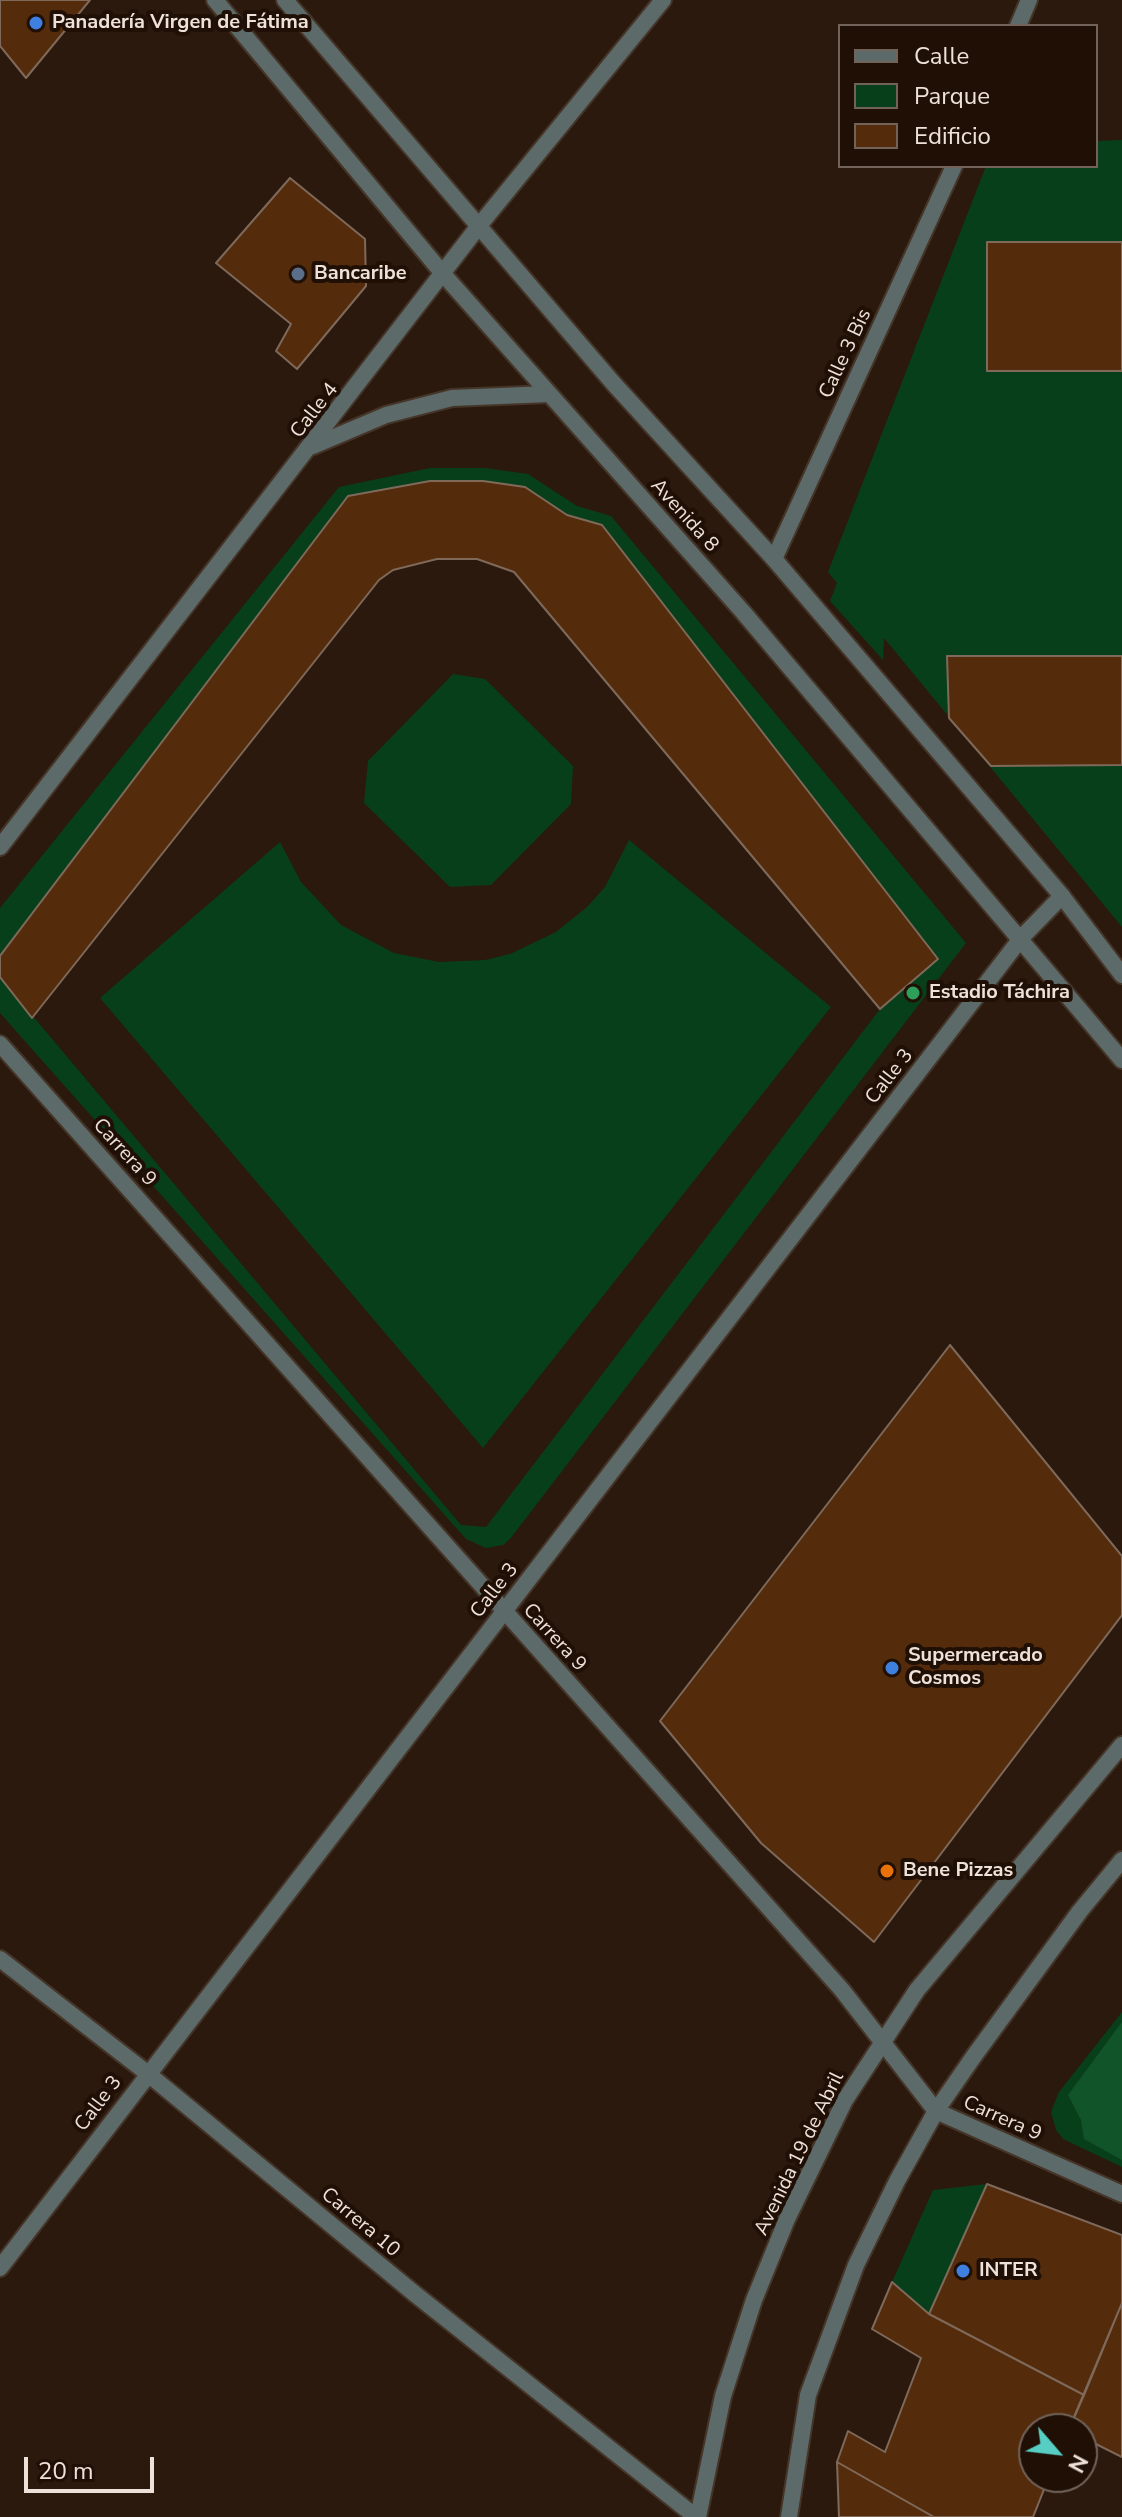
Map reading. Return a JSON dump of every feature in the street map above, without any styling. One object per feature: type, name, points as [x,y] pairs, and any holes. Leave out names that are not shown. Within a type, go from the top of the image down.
[{"type":"street","name":"Avenida 8","points":[[215,0],[444,275],[743,612],[1022,937],[1122,1060]]},
{"type":"street","name":"Avenida 8","points":[[285,0],[478,227],[774,559],[1062,896],[1122,975]]},
{"type":"street","name":"Calle 4","points":[[0,847],[313,446],[478,227],[663,0]]},
{"type":"street","points":[[1019,24],[1029,0]]},
{"type":"street","name":"Calle 3 Bis","points":[[774,559],[953,168]]},
{"type":"street","points":[[313,446],[386,415],[452,398],[549,394]]},
{"type":"street","name":"Calle 3","points":[[0,2268],[1022,937],[1062,896]]},
{"type":"street","name":"Carrera 9","points":[[0,1044],[842,1990],[936,2111],[1122,2194]]},
{"type":"street","name":"Avenida 19 de Abril","points":[[697,2517],[723,2396],[754,2300],[787,2219],[845,2100],[917,1990],[1122,1745]]},
{"type":"street","points":[[789,2517],[808,2395],[856,2265],[936,2111],[1080,1911],[1122,1860]]},
{"type":"street","name":"Carrera 10","points":[[0,1959],[147,2073],[415,2294],[697,2517]]},
{"type":"green space","points":[[1122,140],[1122,927],[884,638],[883,660],[830,601],[837,583],[828,572],[985,168],[1098,168],[1098,141]]},
{"type":"green space","name":"Estadio Táchira","points":[[430,468],[485,468],[528,474],[577,506],[611,516],[966,943],[510,1539],[503,1545],[486,1548],[466,1539],[0,1013],[0,977],[461,1525],[486,1527],[880,1009],[937,959],[602,525],[567,515],[524,487],[483,481],[430,481],[393,488],[0,956],[0,908],[339,487]]},
{"type":"green space","points":[[453,674],[485,679],[573,766],[571,804],[491,885],[450,887],[364,803],[368,761]]},
{"type":"green space","points":[[629,840],[831,1007],[483,1448],[100,998],[280,842],[301,882],[341,925],[394,953],[439,962],[485,960],[510,954],[556,932],[587,907],[605,887]]},
{"type":"green space","points":[[1122,2012],[1122,2167],[1063,2139],[1056,2130],[1051,2112],[1059,2092]]},
{"type":"green space","points":[[1122,2022],[1122,2160],[1084,2139],[1081,2120],[1068,2095]]},
{"type":"green space","points":[[987,2184],[929,2314],[892,2282],[933,2190]]},
{"type":"building","name":"Panadería Virgen de Fátima","points":[[0,0],[90,0],[26,78],[0,46]]},
{"type":"building","name":"Bancaribe","points":[[290,178],[365,239],[366,286],[297,369],[276,351],[291,324],[216,263]]},
{"type":"building","points":[[987,242],[1122,242],[1122,371],[987,371]]},
{"type":"building","points":[[430,481],[483,481],[525,487],[567,515],[602,525],[938,959],[880,1009],[514,572],[477,559],[437,559],[393,570],[379,580],[32,1018],[0,977],[0,956],[348,496]]},
{"type":"building","points":[[947,656],[1122,656],[1122,765],[991,766],[949,718]]},
{"type":"building","name":"Supermercado Cosmos","points":[[950,1345],[1122,1556],[1122,1615],[874,1942],[761,1843],[660,1721]]},
{"type":"building","points":[[987,2184],[1122,2235],[1122,2303],[1084,2395],[929,2314]]},
{"type":"building","points":[[892,2282],[929,2314],[1084,2395],[1076,2413],[1018,2413],[1018,2493],[1043,2493],[1033,2517],[934,2517],[837,2462],[848,2431],[885,2452],[921,2358],[872,2329]]},
{"type":"building","points":[[1122,2303],[1122,2457],[1098,2445],[1098,2413],[1076,2413]]},
{"type":"building","points":[[837,2462],[934,2517],[839,2517]]},
{"type":"place","name":"Panadería Virgen de Fátima","points":[[36,23]]},
{"type":"place","name":"Bancaribe","points":[[298,274]]},
{"type":"place","name":"Estadio Táchira","points":[[913,993]]},
{"type":"place","name":"Supermercado Cosmos","points":[[892,1668]]},
{"type":"place","name":"Bene Pizzas","points":[[887,1871]]},
{"type":"place","name":"INTER","points":[[963,2271]]}]
